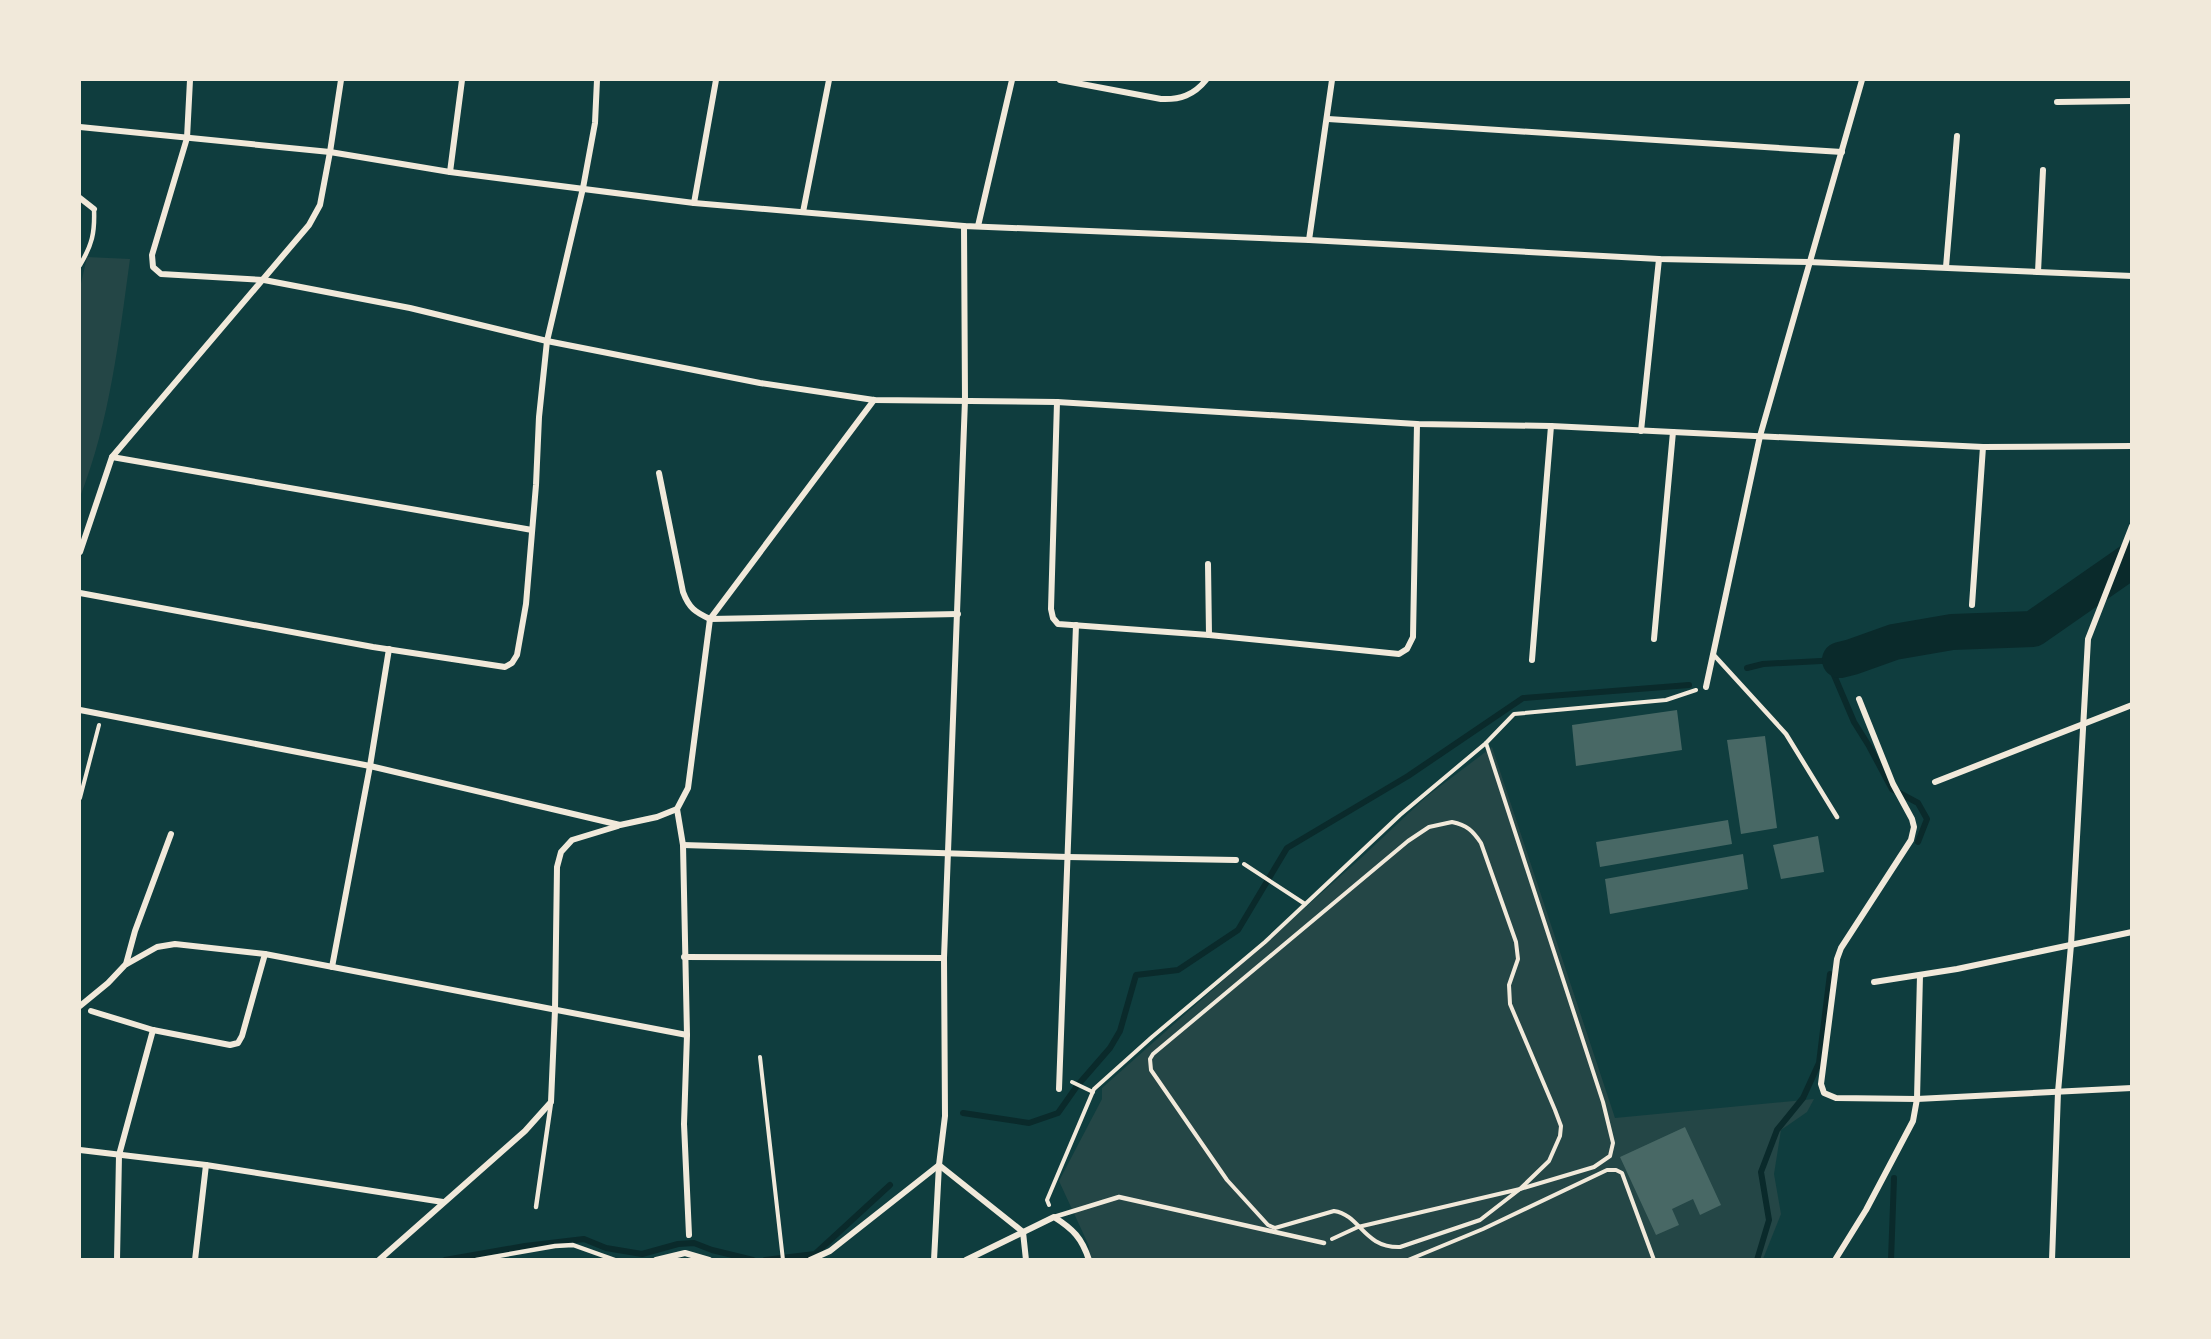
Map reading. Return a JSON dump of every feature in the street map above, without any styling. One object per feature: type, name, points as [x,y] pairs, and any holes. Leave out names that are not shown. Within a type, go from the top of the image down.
[{"type":"street","points":[[190,80],[186,138],[152,255],[153,267],[162,274],[264,280],[410,308],[547,341],[760,383],[874,400],[1057,402],[1417,424],[1551,426],[1983,447],[2132,446]]},
{"type":"street","points":[[80,552],[112,457],[264,280],[315,215],[320,205],[341,80]]},
{"type":"street","points":[[450,172],[462,80]]},
{"type":"street","points":[[80,593],[389,649],[505,667],[512,663],[517,656],[526,604],[539,417],[547,341],[583,188],[595,123],[597,80]]},
{"type":"street","points":[[694,203],[716,80]]},
{"type":"street","points":[[803,212],[829,80]]},
{"type":"street","points":[[978,226],[1012,80]]},
{"type":"street","points":[[1060,80],[1161,99],[1178,100],[1194,93],[1206,80]]},
{"type":"street","points":[[1309,240],[1332,80]]},
{"type":"street","points":[[1706,687],[1760,436],[1862,80]]},
{"type":"street","points":[[2057,102],[2132,101]]},
{"type":"street","points":[[1328,119],[1842,152]]},
{"type":"street","points":[[80,128],[330,152],[450,172],[694,203],[964,226],[1309,240],[1659,259],[1809,262],[2132,276]]},
{"type":"street","points":[[1946,267],[1957,136]]},
{"type":"street","points":[[2038,272],[2043,170]]},
{"type":"street","points":[[80,198],[93,209]]},
{"type":"street","points":[[934,1260],[939,1165],[945,1116],[944,958],[965,400],[964,226]]},
{"type":"street","points":[[1641,431],[1659,259]]},
{"type":"street","points":[[689,1235],[684,1124],[687,1035],[683,845],[677,809],[688,788],[710,619],[874,400]]},
{"type":"street","points":[[1057,402],[1051,598],[1053,618],[1058,624],[1209,635],[1399,654],[1407,649],[1413,637],[1417,424]]},
{"type":"street","points":[[1532,660],[1551,426]]},
{"type":"street","points":[[1654,639],[1674,432]]},
{"type":"street","points":[[1972,605],[1983,447]]},
{"type":"street","points":[[112,457],[532,530]]},
{"type":"street","points":[[659,473],[687,604],[694,612],[710,619],[958,614]]},
{"type":"street","points":[[2052,1260],[2058,1092],[2071,945],[2088,639],[2132,526]]},
{"type":"street","points":[[1208,564],[1209,635]]},
{"type":"street","points":[[1059,1089],[1076,626]]},
{"type":"street","points":[[332,967],[370,766],[389,649]]},
{"type":"street","points":[[1859,699],[1893,784],[1914,827],[1911,840],[1845,942],[1838,959],[1821,1084],[1824,1093],[1836,1098],[1917,1099],[2132,1088]]},
{"type":"street","points":[[1935,782],[2132,705]]},
{"type":"street","points":[[80,710],[370,766],[621,825]]},
{"type":"street","points":[[379,1260],[525,1131],[551,1102],[555,1010],[556,867],[561,852],[572,840],[657,817],[677,809]]},
{"type":"street","points":[[125,965],[135,931],[171,834]]},
{"type":"street","points":[[683,845],[1236,860]]},
{"type":"street","points":[[1874,982],[1920,975],[2132,932]]},
{"type":"street","points":[[80,1006],[108,983],[125,965],[157,948],[175,944],[265,954],[687,1035]]},
{"type":"street","points":[[91,1011],[153,1030],[230,1045],[238,1043],[265,954]]},
{"type":"street","points":[[684,957],[944,958]]},
{"type":"street","points":[[1835,1260],[1866,1210],[1913,1121],[1917,1099],[1920,975]]},
{"type":"street","points":[[117,1260],[119,1155],[153,1030]]},
{"type":"street","points":[[80,1150],[206,1165],[443,1202]]},
{"type":"street","points":[[195,1260],[206,1165]]},
{"type":"street","points":[[939,1165],[1023,1232],[1026,1260]]},
{"type":"street","points":[[810,1260],[830,1251],[939,1165]]},
{"type":"street","points":[[966,1260],[1054,1217],[1073,1230],[1080,1238],[1089,1260]]},
{"type":"street","points":[[656,1260],[684,1253],[709,1260]]},
{"type":"lane","points":[[80,265],[90,247],[94,227],[93,209]]},
{"type":"lane","points":[[1713,654],[1786,734],[1837,817]]},
{"type":"lane","points":[[536,1207],[551,1102]]},
{"type":"lane","points":[[1054,1217],[1119,1197],[1324,1243]]},
{"type":"lane","points":[[476,1260],[573,1245],[615,1260]]},
{"type":"path","points":[[1054,1217],[1047,1200],[1093,1092],[1152,1037],[1265,942],[1400,815],[1486,743],[1514,714],[1666,700],[1706,687]]},
{"type":"path","points":[[80,798],[101,715]]},
{"type":"path","points":[[1324,1243],[1358,1227],[1520,1189],[1594,1167],[1610,1156],[1613,1143],[1603,1102],[1486,743]]},
{"type":"path","points":[[1452,822],[1464,825],[1481,843],[1516,942],[1518,959],[1509,986],[1510,1004],[1561,1126],[1560,1136],[1549,1161],[1520,1189],[1480,1220],[1400,1247],[1381,1245],[1371,1240],[1342,1212],[1334,1212],[1275,1228],[1268,1225],[1227,1180],[1151,1070],[1150,1059],[1153,1054],[1408,841],[1429,827],[1452,822]]},
{"type":"path","points":[[1252,869],[1305,904]]},
{"type":"path","points":[[760,1057],[783,1260]]},
{"type":"path","points":[[1071,1082],[1093,1092]]},
{"type":"path","points":[[1408,1260],[1607,1170],[1622,1173],[1654,1260]]},
{"type":"path","points":[[1480,1220],[1483,1228]]},
{"type":"shaded area","points":[[87,257],[130,259],[106,409],[80,497],[80,288]]},
{"type":"shaded area","points":[[1492,747],[1615,1118],[1814,1099],[1807,1112],[1781,1130],[1774,1174],[1781,1214],[1763,1259],[1090,1259],[1089,1246],[1059,1181],[1102,1099],[1102,1088],[1361,858],[1426,797]]},
{"type":"building","points":[[1677,710],[1682,750],[1576,766],[1572,725]]},
{"type":"building","points":[[1765,736],[1777,828],[1741,834],[1727,740]]},
{"type":"building","points":[[1728,820],[1732,844],[1600,867],[1596,842]]},
{"type":"building","points":[[1818,836],[1824,872],[1781,879],[1773,845]]},
{"type":"building","points":[[1743,854],[1748,889],[1610,914],[1605,879]]},
{"type":"building","points":[[1685,1127],[1721,1205],[1700,1215],[1693,1199],[1672,1209],[1679,1225],[1656,1235],[1620,1157]]},
{"type":"waterway","points":[[1840,660],[1894,642],[1952,632],[2033,629],[2132,560]]},
{"type":"waterway","points":[[1747,668],[1763,664],[1840,660],[1834,675],[1854,722],[1892,789],[1918,803],[1927,819],[1918,842]]},
{"type":"waterway","points":[[963,1113],[1029,1123],[1058,1113],[1077,1086],[1110,1048],[1120,1031],[1136,975],[1178,970],[1238,930],[1287,848],[1408,776],[1523,698],[1689,685]]},
{"type":"waterway","points":[[1757,1260],[1769,1220],[1761,1172],[1777,1130],[1803,1098],[1819,1063],[1830,974]]},
{"type":"waterway","points":[[1891,1260],[1894,1178]]},
{"type":"waterway","points":[[765,1260],[815,1254],[890,1185]]},
{"type":"waterway","points":[[445,1260],[525,1246],[584,1239],[606,1248],[642,1254],[678,1244],[694,1243],[753,1260]]}]
